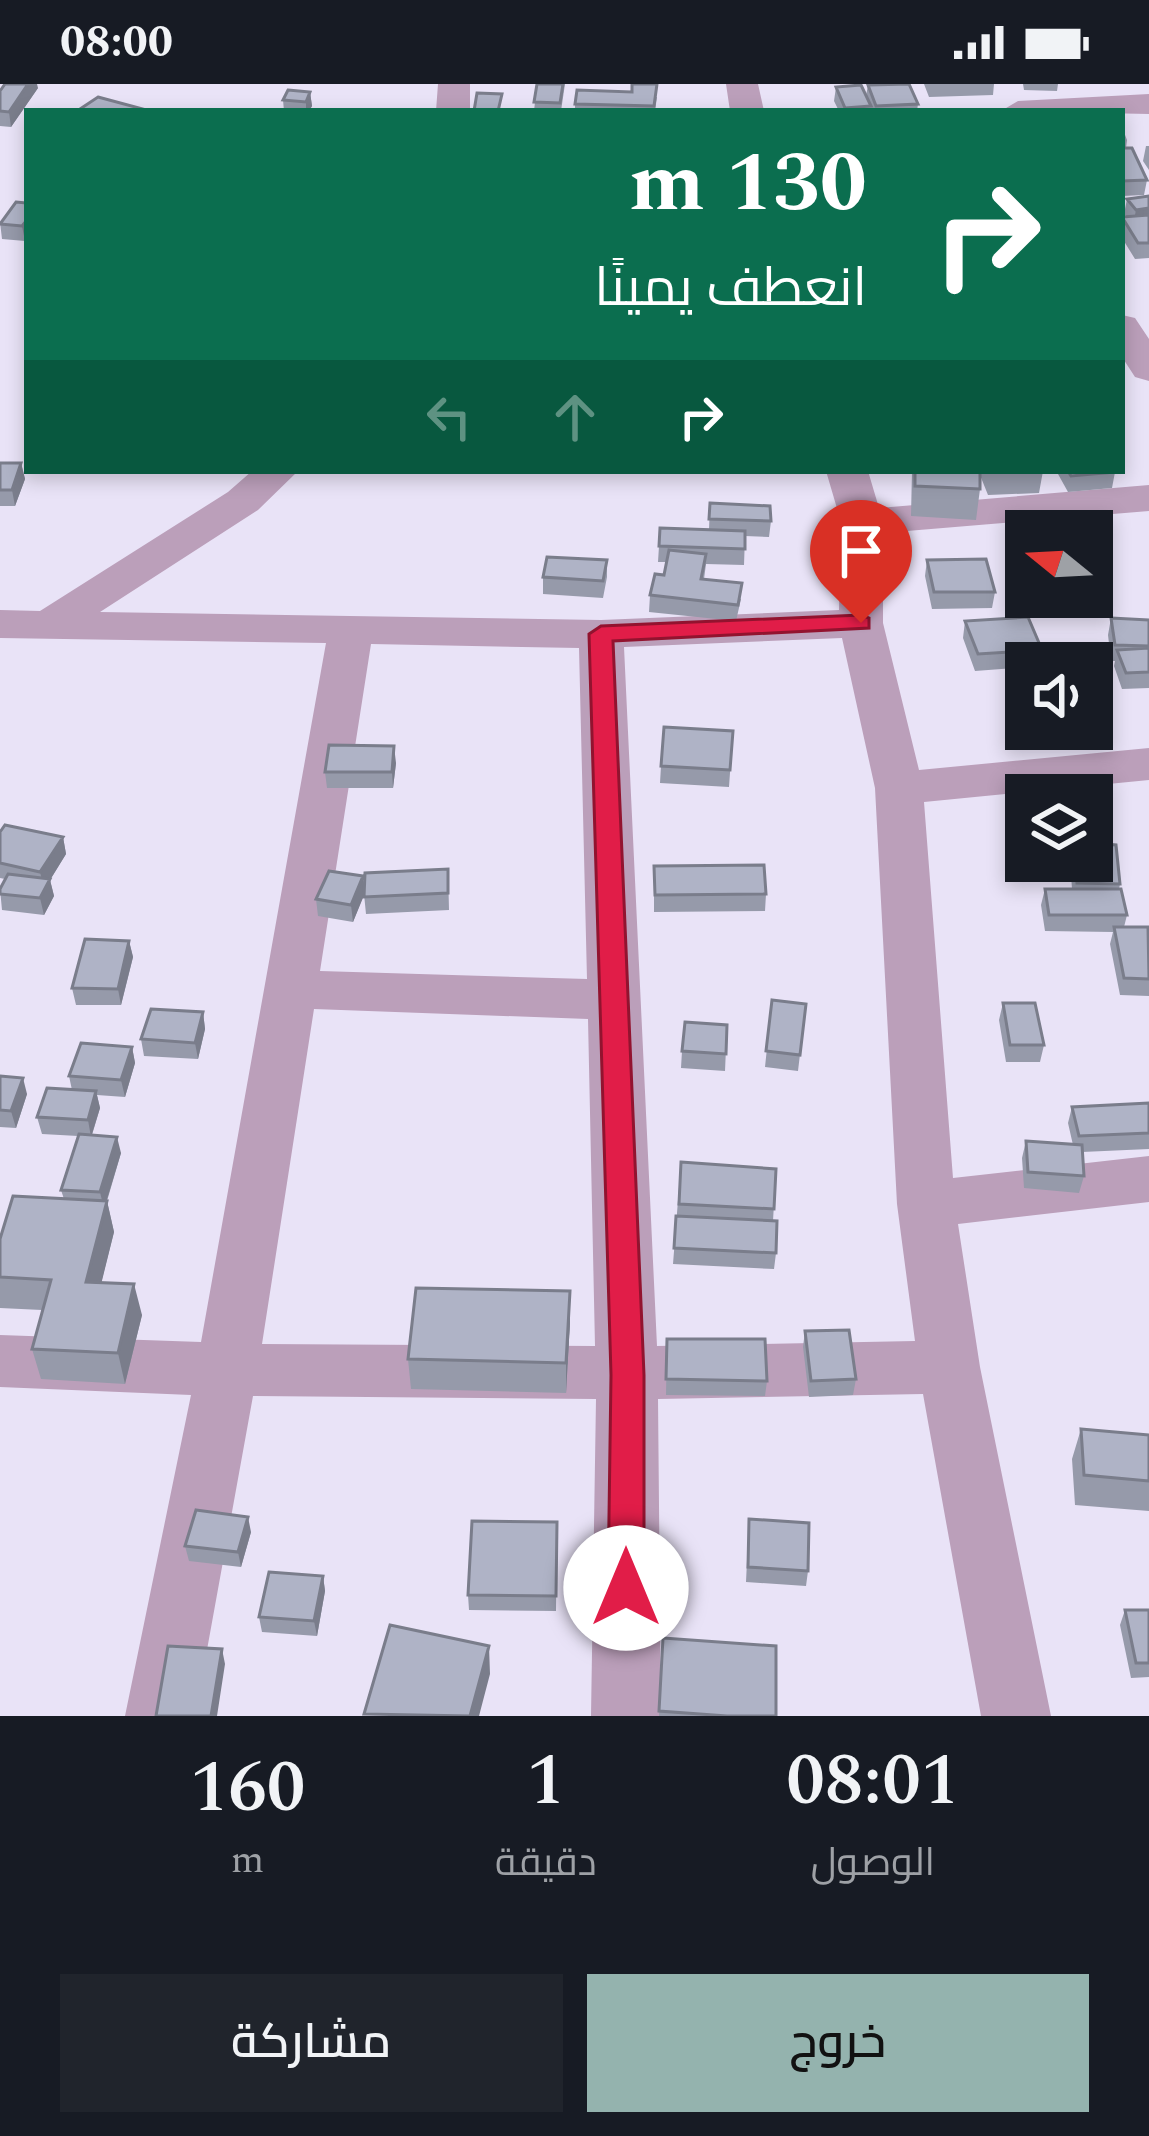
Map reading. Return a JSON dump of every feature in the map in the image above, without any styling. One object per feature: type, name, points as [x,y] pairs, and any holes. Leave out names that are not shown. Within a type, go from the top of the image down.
[{"type":"street","points":[[1074,108],[1149,104]]},
{"type":"street","points":[[1125,331],[1149,369]]},
{"type":"street","points":[[49,625],[243,501],[274,474]]},
{"type":"street","points":[[1016,1716],[949,1367],[926,1204],[899,788],[861,623],[855,496],[1149,498]]},
{"type":"street","points":[[0,624],[601,634],[861,623]]},
{"type":"street","points":[[160,1716],[227,1372],[351,630]]},
{"type":"street","points":[[601,634],[627,1375],[626,1716]]},
{"type":"street","points":[[899,788],[1149,764]]},
{"type":"street","points":[[291,989],[614,1000]]},
{"type":"street","points":[[926,1204],[1149,1179]]},
{"type":"street","points":[[0,1361],[227,1372],[627,1375],[949,1367]]},
{"type":"building","points":[[5,84],[28,84],[9,112],[0,111],[0,91]]},
{"type":"building","points":[[537,84],[563,84],[560,103],[534,102]]},
{"type":"building","points":[[632,84],[657,84],[654,106],[575,104],[577,90],[632,92]]},
{"type":"building","points":[[909,84],[918,104],[876,106],[868,85]]},
{"type":"building","points":[[861,85],[871,106],[845,108],[836,87]]},
{"type":"building","points":[[288,90],[310,92],[306,102],[283,100]]},
{"type":"building","points":[[477,93],[502,94],[499,108],[474,108]]},
{"type":"building","points":[[98,97],[139,108],[82,108]]},
{"type":"building","points":[[1125,148],[1132,148],[1147,180],[1125,181]]},
{"type":"building","points":[[1149,196],[1149,208],[1136,210],[1127,199]]},
{"type":"building","points":[[16,202],[24,203],[22,226],[0,224]]},
{"type":"building","points":[[1149,215],[1149,243],[1138,243],[1125,217]]},
{"type":"building","points":[[0,463],[21,463],[12,490],[0,490]]},
{"type":"building","points":[[915,474],[980,474],[980,489],[915,486]]},
{"type":"building","points":[[710,503],[770,506],[771,521],[709,519]]},
{"type":"building","points":[[660,528],[745,531],[745,549],[659,546]]},
{"type":"building","points":[[669,550],[706,554],[701,579],[742,583],[738,605],[650,595],[655,574],[664,575]]},
{"type":"building","points":[[547,557],[607,560],[603,581],[543,577]]},
{"type":"building","points":[[986,559],[995,592],[934,592],[927,560]]},
{"type":"building","points":[[1028,618],[1039,642],[1005,642],[1005,652],[978,654],[965,621]]},
{"type":"building","points":[[1111,618],[1149,620],[1149,646],[1115,645]]},
{"type":"building","points":[[1149,648],[1149,672],[1126,673],[1117,650]]},
{"type":"building","points":[[664,727],[733,731],[730,770],[661,766]]},
{"type":"building","points":[[329,745],[394,746],[392,772],[325,772]]},
{"type":"building","points":[[5,825],[63,837],[40,872],[0,863],[0,832]]},
{"type":"building","points":[[1116,845],[1120,884],[1077,883],[1113,882]]},
{"type":"building","points":[[764,865],[766,894],[655,895],[654,866]]},
{"type":"building","points":[[448,869],[448,893],[364,897],[365,873]]},
{"type":"building","points":[[329,871],[363,876],[351,905],[316,899]]},
{"type":"building","points":[[8,874],[50,879],[40,898],[0,894]]},
{"type":"building","points":[[1045,889],[1121,889],[1127,915],[1049,915]]},
{"type":"building","points":[[1114,927],[1148,927],[1149,979],[1124,978]]},
{"type":"building","points":[[85,939],[129,941],[118,989],[72,988]]},
{"type":"building","points":[[772,1000],[806,1004],[800,1055],[766,1051]]},
{"type":"building","points":[[1003,1003],[1035,1003],[1044,1045],[1010,1045]]},
{"type":"building","points":[[151,1009],[203,1012],[195,1043],[141,1039]]},
{"type":"building","points":[[685,1022],[727,1025],[726,1054],[682,1051]]},
{"type":"building","points":[[81,1043],[132,1047],[121,1080],[69,1076]]},
{"type":"building","points":[[0,1076],[23,1078],[11,1111],[0,1110]]},
{"type":"building","points":[[47,1088],[96,1091],[88,1120],[37,1117]]},
{"type":"building","points":[[1149,1103],[1149,1133],[1079,1136],[1072,1107]]},
{"type":"building","points":[[79,1134],[117,1137],[100,1192],[61,1190]]},
{"type":"building","points":[[1026,1141],[1082,1145],[1084,1176],[1028,1172]]},
{"type":"building","points":[[681,1162],[776,1169],[774,1209],[679,1204]]},
{"type":"building","points":[[13,1196],[107,1201],[86,1282],[134,1284],[118,1353],[32,1349],[51,1280],[0,1277],[0,1239]]},
{"type":"building","points":[[676,1216],[777,1221],[776,1253],[674,1248]]},
{"type":"building","points":[[416,1288],[570,1291],[566,1363],[408,1359]]},
{"type":"building","points":[[849,1330],[856,1379],[811,1381],[805,1331]]},
{"type":"building","points":[[667,1339],[765,1339],[767,1381],[666,1379]]},
{"type":"building","points":[[1081,1429],[1149,1435],[1149,1481],[1084,1475]]},
{"type":"building","points":[[196,1510],[248,1517],[238,1552],[185,1546]]},
{"type":"building","points":[[749,1519],[809,1523],[808,1571],[748,1567]]},
{"type":"building","points":[[472,1521],[557,1522],[556,1596],[468,1595]]},
{"type":"building","points":[[269,1572],[323,1576],[314,1621],[259,1617]]},
{"type":"building","points":[[1125,1610],[1149,1610],[1149,1663],[1136,1663]]},
{"type":"building","points":[[390,1625],[489,1646],[470,1716],[364,1714]]},
{"type":"building","points":[[663,1638],[776,1646],[776,1716],[659,1711]]},
{"type":"building","points":[[168,1646],[222,1649],[211,1716],[156,1716]]},
{"type":"route","points":[[626,1588],[627,1375],[601,634],[861,623]]}]
